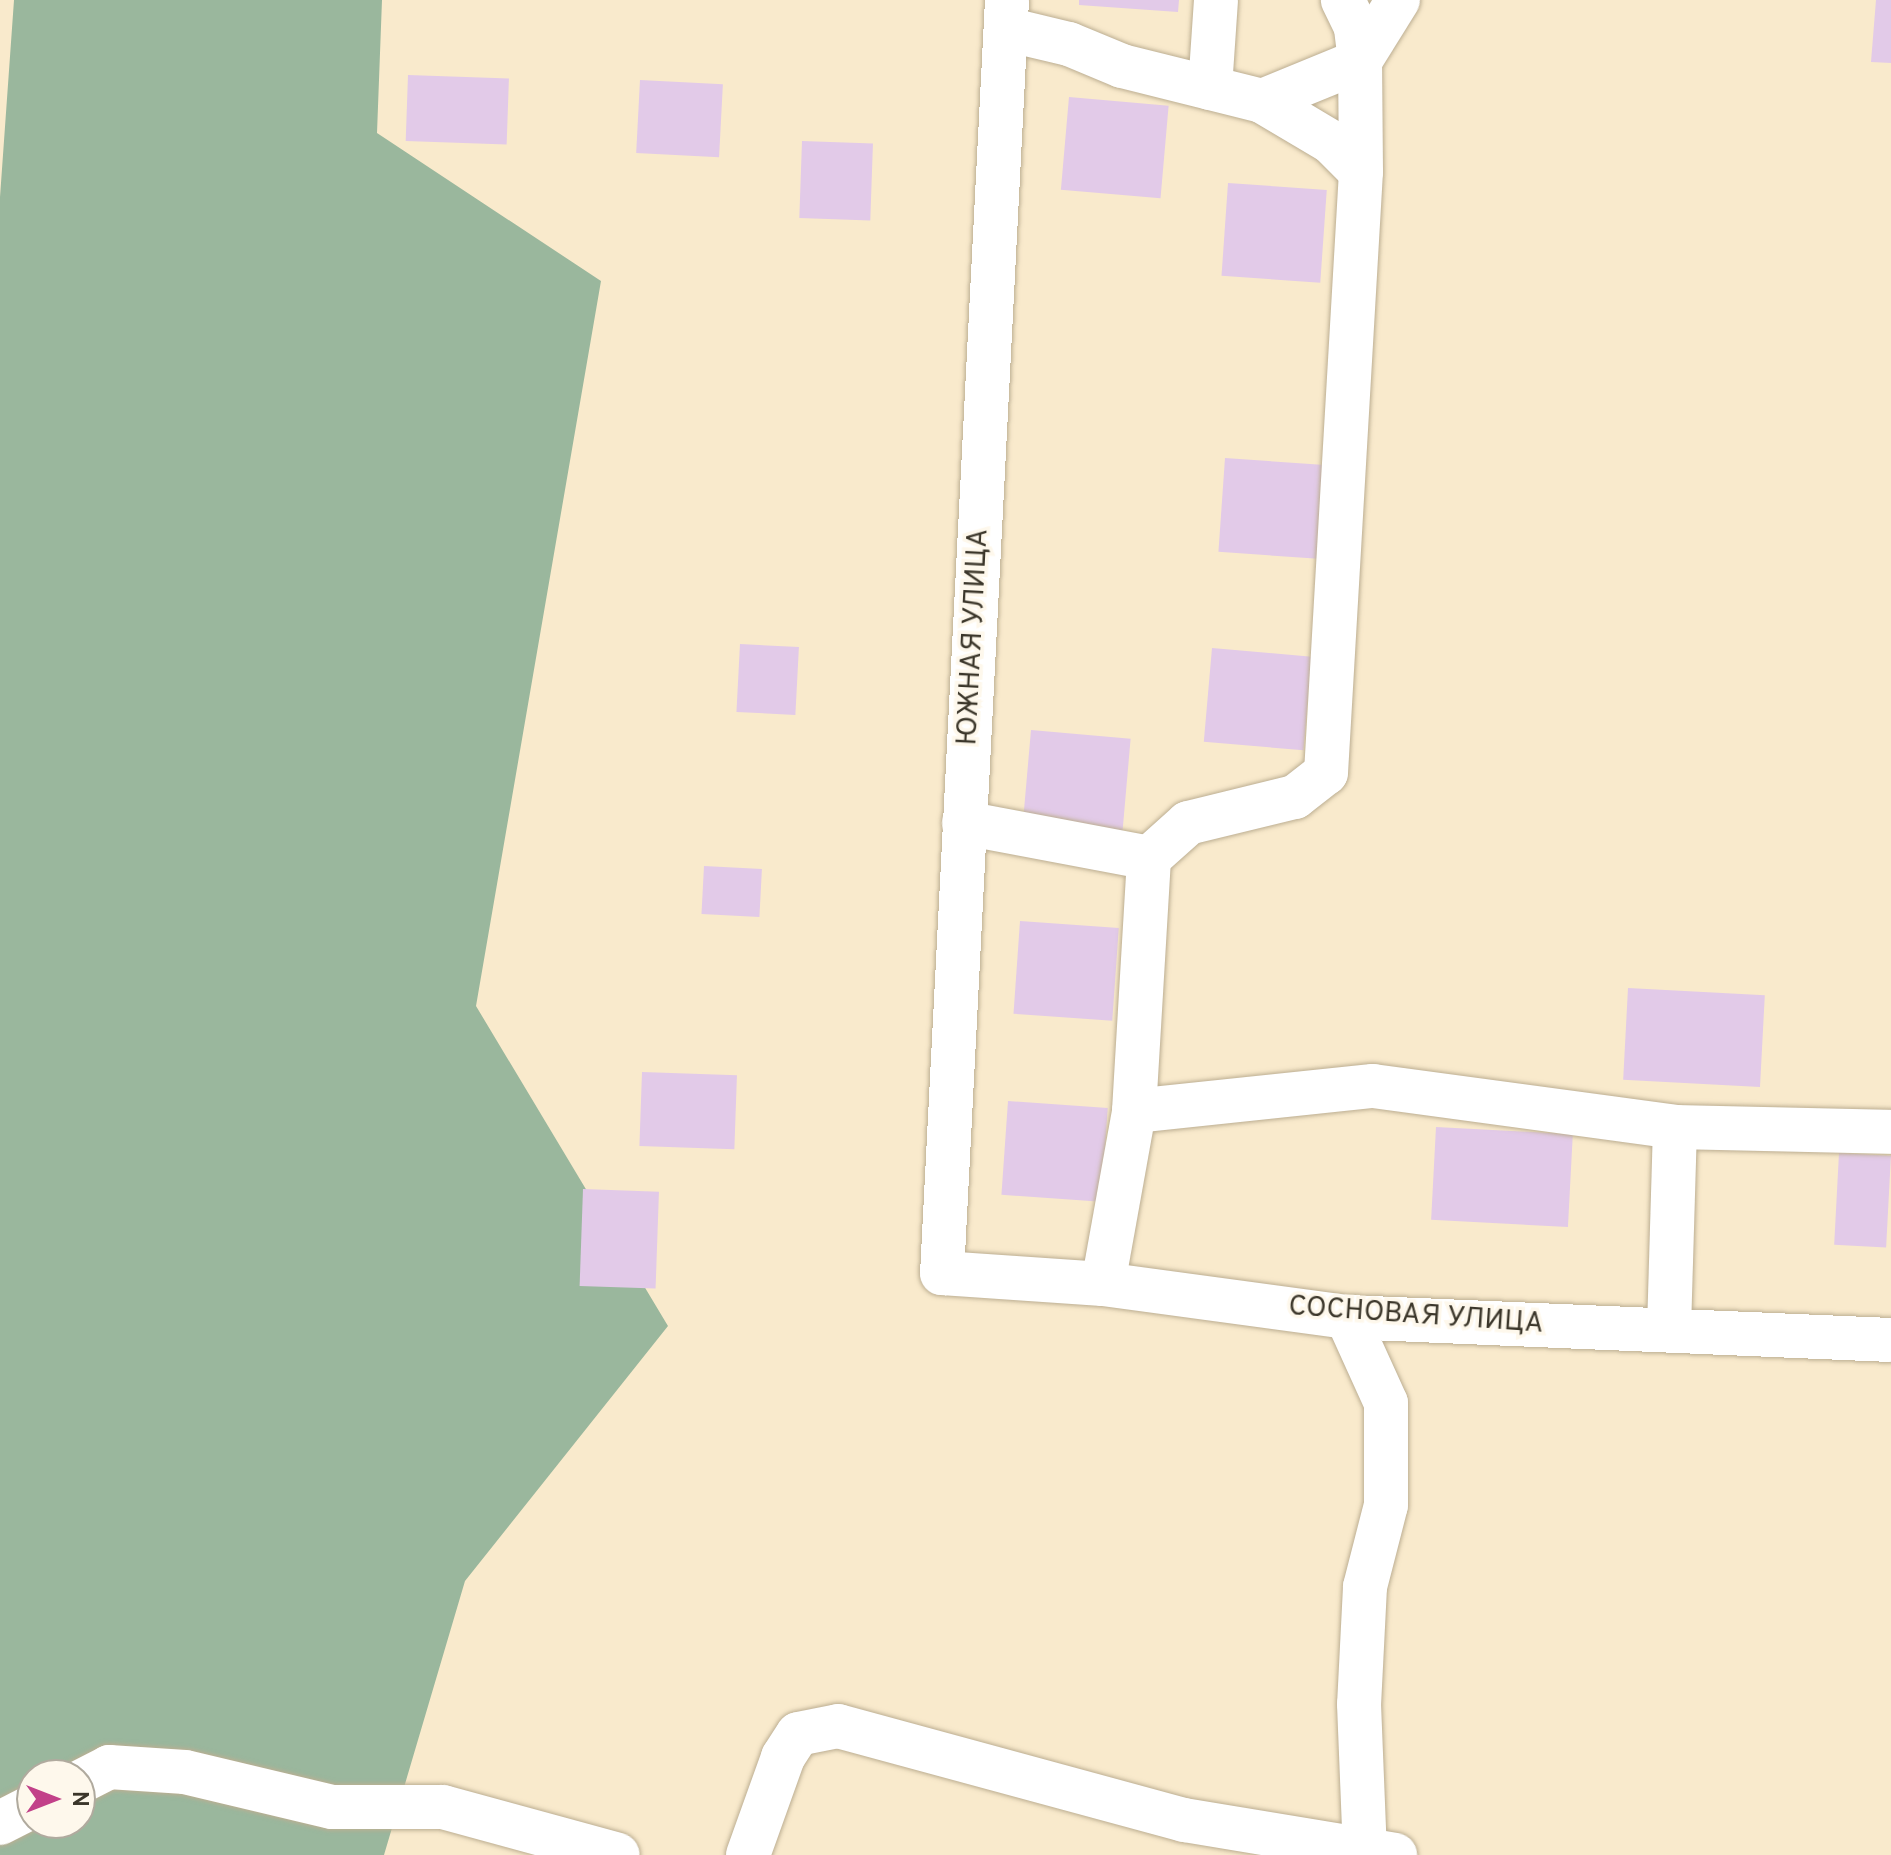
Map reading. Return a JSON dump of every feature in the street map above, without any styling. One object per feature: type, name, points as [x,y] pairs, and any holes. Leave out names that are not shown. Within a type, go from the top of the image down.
[{"type":"street","points":[[1210,88],[1216,0]]},
{"type":"street","points":[[1103,1284],[1134,1111],[1149,858],[1188,823],[1295,797],[1326,773],[1361,172],[1360,61],[1356,27],[1343,0]]},
{"type":"street","points":[[1262,101],[1360,61],[1398,0]]},
{"type":"street","points":[[1007,14],[1210,88],[1262,101],[1331,142],[1361,172]]},
{"type":"street","name":"ЮЖНАЯ УЛИЦА","points":[[942,1273],[1007,14]]},
{"type":"street","points":[[964,823],[1149,858]]},
{"type":"street","points":[[1134,1111],[1373,1086],[1675,1127],[1891,1132]]},
{"type":"street","points":[[1669,1329],[1675,1127]]},
{"type":"street","name":"СОСНОВАЯ УЛИЦА","points":[[942,1273],[1103,1284],[1347,1317],[1891,1340]]},
{"type":"street","points":[[748,1855],[783,1757],[798,1734],[838,1726],[1184,1820],[1380,1853],[1359,1704],[1365,1587],[1386,1505],[1386,1403],[1347,1317]]},
{"type":"street","points":[[96,1774],[109,1767],[185,1772],[332,1807],[443,1807],[618,1855]]},
{"type":"green space","points":[[14,0],[382,0],[377,133],[601,281],[476,1006],[668,1326],[465,1581],[384,1855],[0,1855],[0,197]]},
{"type":"building","points":[[1079,0],[1179,0],[1178,12],[1079,5]]},
{"type":"building","points":[[1876,0],[1891,0],[1891,63],[1871,62]]},
{"type":"building","points":[[408,75],[509,79],[507,144],[406,141]]},
{"type":"building","points":[[640,80],[723,84],[719,157],[636,153]]},
{"type":"building","points":[[1069,97],[1169,106],[1161,198],[1061,190]]},
{"type":"building","points":[[802,141],[873,143],[870,220],[799,218]]},
{"type":"building","points":[[1228,183],[1327,190],[1320,283],[1222,276]]},
{"type":"building","points":[[1225,458],[1325,465],[1318,559],[1218,552]]},
{"type":"building","points":[[740,644],[799,647],[795,715],[736,712]]},
{"type":"building","points":[[1212,648],[1312,657],[1303,750],[1204,742]]},
{"type":"building","points":[[1031,730],[1131,739],[1122,832],[1023,824]]},
{"type":"building","points":[[704,866],[762,869],[759,917],[701,914]]},
{"type":"building","points":[[1020,921],[1119,928],[1112,1021],[1014,1014]]},
{"type":"building","points":[[1628,988],[1765,995],[1760,1087],[1623,1080]]},
{"type":"building","points":[[642,1072],[737,1075],[734,1149],[639,1146]]},
{"type":"building","points":[[1008,1101],[1108,1108],[1101,1202],[1001,1195]]},
{"type":"building","points":[[1436,1127],[1573,1134],[1568,1227],[1431,1220]]},
{"type":"building","points":[[1839,1153],[1891,1156],[1886,1248],[1834,1245]]},
{"type":"building","points":[[583,1189],[659,1192],[656,1289],[580,1286]]}]
